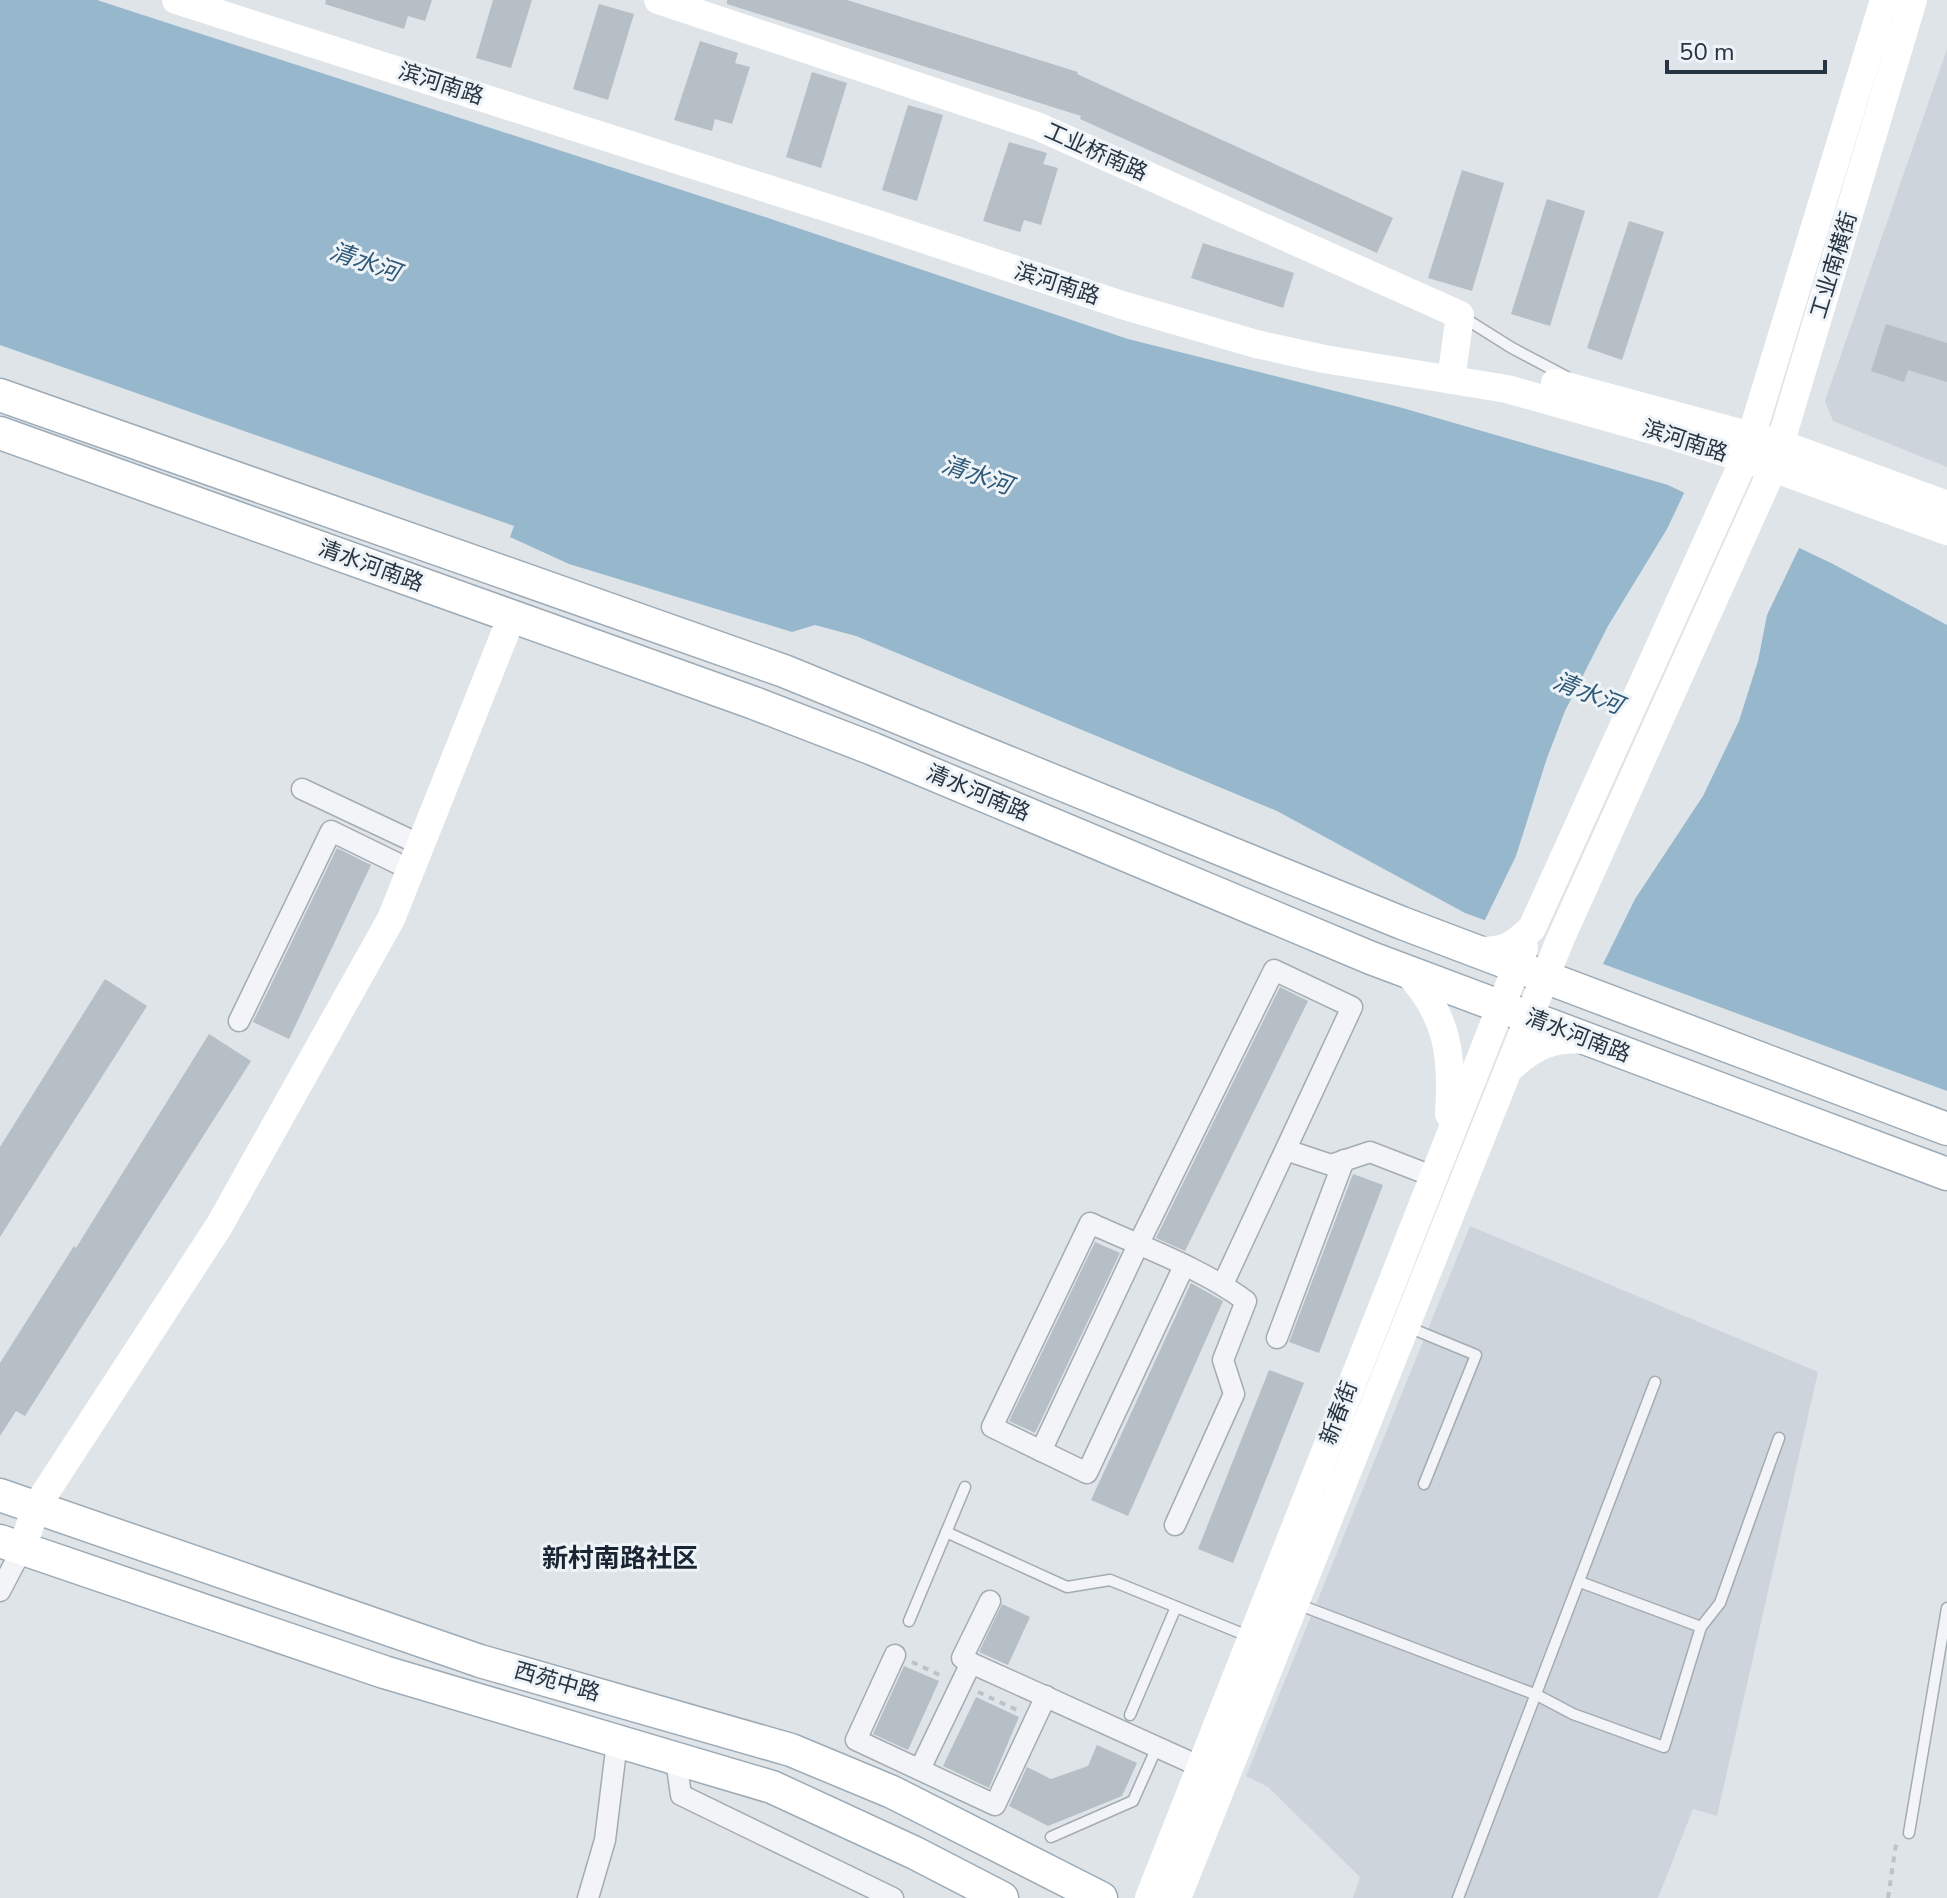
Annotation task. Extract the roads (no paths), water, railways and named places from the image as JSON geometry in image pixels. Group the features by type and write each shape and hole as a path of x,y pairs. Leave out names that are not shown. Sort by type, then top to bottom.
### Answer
{"main road":[{"name":"滨河南路","path":"176,0 1122,305 1256,344 1324,359 1452,372 1502,370 1603,395 1748,448 1947,505"},
{"name":"滨河南路","path":"220,0 1207,316 1452,372 1670,435 1748,448"},
{"name":"工业桥南路","path":"658,0 1037,126 1460,315"},
{"name":"工业南横街","path":"1532,928 1748,448 1884,0"},
{"name":"工业南横街","path":"1560,940 1777,456 1913,0"},
{"path":"1452,372 1460,315"},
{"name":"清水河南路","path":"0,395 784,671 1475,951 1947,1129"},
{"name":"清水河南路","path":"0,433 754,703 873,749 1406,971 1947,1174"},
{"name":"滨河南路","path":"1777,456 1947,531"},
{"path":"11,1545 219,1226 391,919 512,616"},
{"path":"1475,951 1505,950 1532,928"},
{"name":"新春街","path":"1177,1898 1530,1017 1532,928"},
{"path":"1560,940 1560,955 1569,978 1583,991"},
{"name":"新春街","path":"1149,1898 1500,1006 1560,940"},
{"path":"1406,971 1426,992 1442,1023 1451,1077 1447,1138"},
{"path":"1509,1070 1530,1050 1548,1043 1567,1039 1592,1041"},
{"name":"西苑中路","path":"0,1495 480,1661 791,1750 892,1792 1101,1898"},
{"name":"西苑中路","path":"11,1545 384,1672 772,1787 900,1846 1002,1898"}],"street":[{"path":"302,789 416,858"},
{"path":"239,1021 331,831 416,858"},
{"path":"1041,1451 1138,1245 1274,970 1352,1007 1223,1284"},
{"path":"1286,1150 1331,1165 1370,1152 1432,1176"},
{"path":"1277,1338 1344,1160"},
{"path":"1175,1525 1234,1394 1223,1360 1246,1301 1223,1284 1184,1266 1090,1223 992,1427 1087,1473 1184,1266"},
{"path":"0,1591 11,1545"},
{"path":"990,1601 962,1658 1201,1767"},
{"path":"895,1655 856,1740 995,1805 1046,1696"},
{"path":"920,1769 971,1663"},
{"path":"588,1898 605,1840 617,1742"},
{"path":"676,1760 681,1795 893,1898"}],"lane":[{"path":"1460,315 1512,348 1603,395"},
{"path":"1406,1326 1476,1355 1424,1484"},
{"path":"1458,1898 1655,1382"},
{"path":"1295,1603 1664,1747 1701,1627 1720,1603 1779,1438"},
{"path":"909,1621 965,1487"},
{"path":"946,1532 1067,1587 1110,1580 1251,1638"},
{"path":"1580,1582 1701,1627"},
{"path":"1130,1715 1176,1607"},
{"path":"1909,1833 1942,1670 1947,1608"},
{"path":"1051,1837 1133,1801 1157,1747"}],"water":[{"name":"清水河","path":"0,0 97,0 768,218 1128,339 1399,407 1668,485 1833,564 1947,625 1947,1091 1465,913 1277,811 856,636 815,625 792,632 569,564 510,537 514,526 0,345"}],"district":[{"name":"新村南路社区","path":"620,1558"}]}
